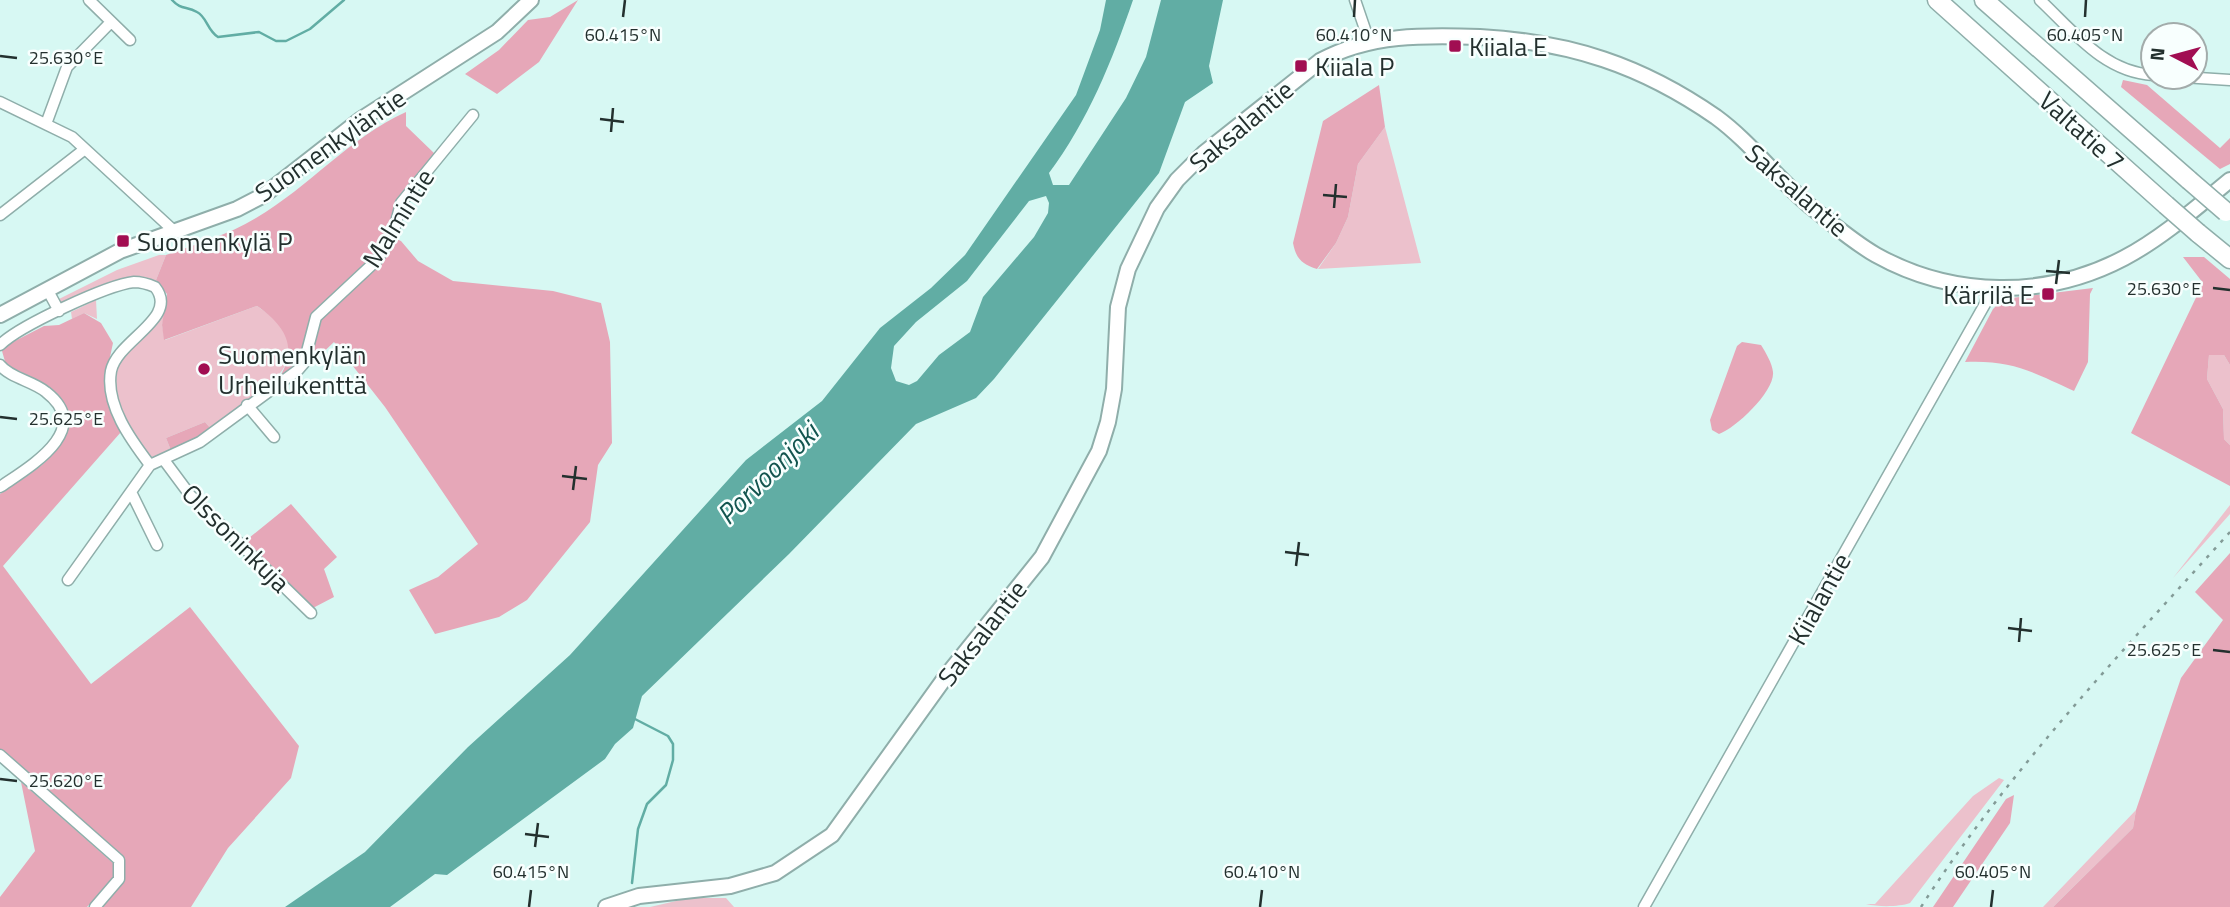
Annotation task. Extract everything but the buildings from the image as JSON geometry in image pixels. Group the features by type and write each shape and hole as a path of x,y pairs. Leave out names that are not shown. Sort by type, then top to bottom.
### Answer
{"highway":[{"name":"Valtatie 7","path":"1937,0 2230,259"},
{"name":"Valtatie 7","path":"1984,0 2228,214"}],"street":[{"path":"89,0 130,40"},
{"name":"Suomenkyläntie","path":"0,315 120,251 237,209 264,195 360,120 497,32 531,0"},
{"path":"1356,0 1369,41"},
{"path":"2040,0 2104,60 2125,71 2139,73"},
{"path":"46,124 67,67 111,22"},
{"name":"Saksalantie","path":"606,907 639,896 730,886 775,873 832,835 947,675 1042,557 1099,451 1114,389 1118,307 1128,269 1157,208 1177,180 1214,144 1320,61 1341,50 1369,41 1441,36 1513,39 1572,48 1626,65 1672,89 1718,119 1814,209 1874,254 1917,274 1989,289 2060,284 2093,273 2126,257 2230,180"},
{"path":"2209,79 2230,80"},
{"path":"0,102 72,137 173,230"},
{"name":"Malmintie","path":"150,465 200,442 247,405 282,384 302,366 316,317 377,260 393,234 401,203 473,115"},
{"path":"0,215 85,149"},
{"path":"0,345 59,311 126,284 146,283 158,290 161,302 158,315 121,349 110,376 124,427 150,465 68,580"},
{"path":"47,289 59,311"},
{"name":"Kiialantie","path":"1644,907 1986,304 1989,289"},
{"path":"0,365 47,392 60,406 62,421 58,440 49,453 0,487"},
{"path":"247,405 274,437"},
{"name":"Olssoninkuja","path":"164,460 190,495 311,613"},
{"path":"131,492 157,545"},
{"path":"0,755 119,860 119,879 95,907"}],"shaded area":[{"path":"578,0 539,62 497,94 465,74 499,50 528,20 550,17"},
{"path":"2123,80 2139,83 2139,91 2154,91 2220,148 2230,138 2230,164 2220,169 2121,87"},
{"path":"1379,85 1385,127 1358,164 1348,217 1336,243 1317,269 1300,260 1293,243 1323,121"},
{"path":"406,112 406,126 435,154 398,199 390,231 376,256 311,316 300,360 285,378 280,376 288,355 285,337 274,320 257,306 164,340 162,325 167,294 156,280 166,255 223,234 256,218 294,192 366,135"},
{"path":"1385,127 1421,263 1318,269 1336,243 1348,217 1358,164"},
{"path":"394,238 401,241 418,261 453,281 553,291 601,303 610,342 612,443 598,465 590,522 527,600 499,617 435,634 409,590 438,577 478,544 385,407 334,342 312,363 309,355 315,324"},
{"path":"166,255 156,280 167,294 154,281 137,278 62,304 59,299 117,270"},
{"path":"2183,257 2204,257 2230,279 2230,365 2224,355 2209,355 2207,379 2223,409 2224,439 2230,445 2230,486 2131,433 2203,283"},
{"path":"2093,288 2090,294 2088,362 2074,391 2010,365 1965,362 1993,309 2003,299"},
{"path":"96,300 97,319 84,313 72,319 71,312"},
{"name":"Suomenkylän Urheilukenttä","path":"257,306 279,323 289,339 289,354 283,370 255,398 212,430 205,422 166,438 172,453 152,457 133,435 120,407 116,377 127,350 166,312 162,325 165,340"},
{"path":"84,313 101,323 113,343 106,376 121,432 3,566 91,684 190,607 299,746 291,778 228,848 191,907 102,907 123,881 124,857 0,750 0,494 45,462 62,441 66,429 66,415 60,396 40,382 6,365 2,351 11,343 44,326 59,325"},
{"path":"1742,342 1761,345 1771,365 1772,380 1753,408 1719,434 1712,430 1710,420 1737,346"},
{"path":"2209,355 2224,355 2230,365 2230,445 2224,439 2223,409 2207,379"},
{"path":"205,422 212,430 172,453 166,438"},
{"path":"291,504 337,557 324,569 334,597 311,609 244,542"},
{"path":"2230,505 2230,514 2173,578"},
{"path":"2230,553 2230,907 2053,907 2133,828 2136,810 2181,678 2223,620 2195,592"},
{"path":"1999,778 2004,780 1910,903 1888,906 1866,904 1875,904 1973,796"},
{"path":"21,782 113,863 113,879 87,907 0,907 0,897 35,851"},
{"path":"2014,795 2010,823 1953,907 1933,907 2006,799"},
{"path":"2136,810 2133,828 2053,907 2043,907"},
{"path":"689,898 726,898 734,907 650,907"}],"water":[{"name":"Porvoonjoki","path":"1106,0 1133,0 1098,90 1076,133 1049,173 1053,185 1069,185 1126,98 1146,57 1161,0 1223,0 1209,66 1213,83 1185,102 1159,173 994,379 976,398 916,424 789,554 642,696 633,728 615,744 605,759 447,875 435,874 390,907 285,907 365,852 468,747 570,655 746,460 822,401 880,328 931,288 965,255 1076,95 1100,30","holes":["1046,196 1049,203 1048,213 1034,237 983,297 970,332 939,355 917,381 909,385 896,381 891,368 894,346 916,322 967,281 1029,201"]}],"waterway":[{"path":"172,0 200,14 218,37 259,32 276,41 286,41 310,29 344,0"},
{"path":"632,883 638,829 647,804 666,785 673,760 673,744 668,736 633,718"}],"railway":[{"path":"1921,907 1955,856 2029,760 2108,667 2230,532"}],"place":[{"name":"Kiiala E","path":"1455,46"},
{"name":"Kiiala P","path":"1301,66"},
{"name":"Suomenkylä P","path":"123,241"},
{"name":"Kärrilä E","path":"2048,294"},
{"name":"Suomenkylän Urheilukenttä","path":"204,369"}]}
